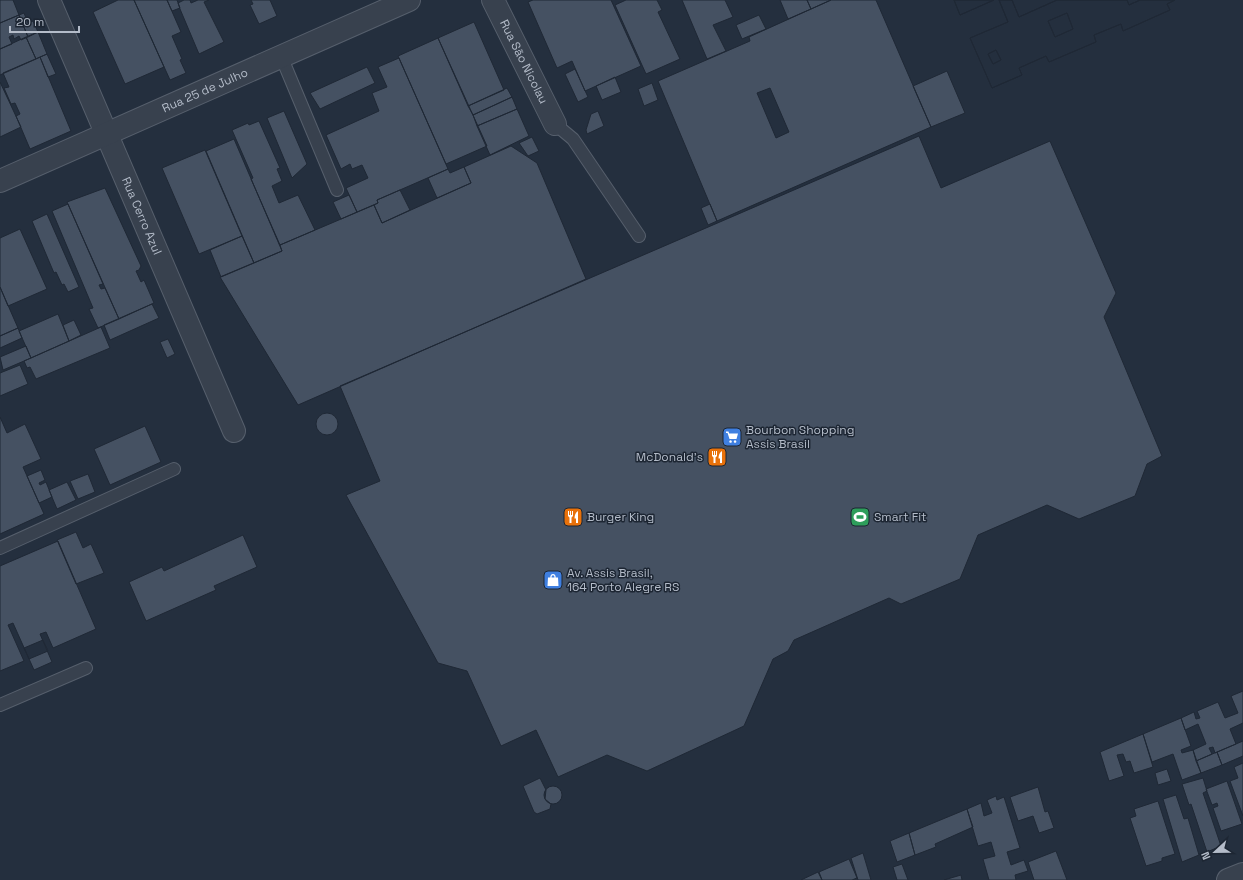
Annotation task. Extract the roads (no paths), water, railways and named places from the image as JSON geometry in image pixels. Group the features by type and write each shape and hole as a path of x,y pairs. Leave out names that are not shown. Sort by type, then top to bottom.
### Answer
{"street":[{"name":"Rua Cerro Azul","path":"49,0 234,431"},
{"name":"Rua 25 de Julho","path":"0,181 410,0"},
{"name":"Rua São Nicolau","path":"493,0 555,124"},
{"path":"1228,880 1243,874"}],"lane":[{"path":"281,56 337,190"},
{"path":"555,124 573,140 639,236"},
{"path":"0,548 174,469"},
{"path":"0,705 86,668"}],"place":[{"name":"Bourbon Shopping Assis Brasil","path":"732,437"},
{"name":"McDonald's","path":"717,457"},
{"name":"Burger King","path":"573,517"},
{"name":"Smart Fit","path":"860,517"},
{"name":"Av. Assis Brasil, 164 Porto Alegre RS","path":"553,580"}]}
